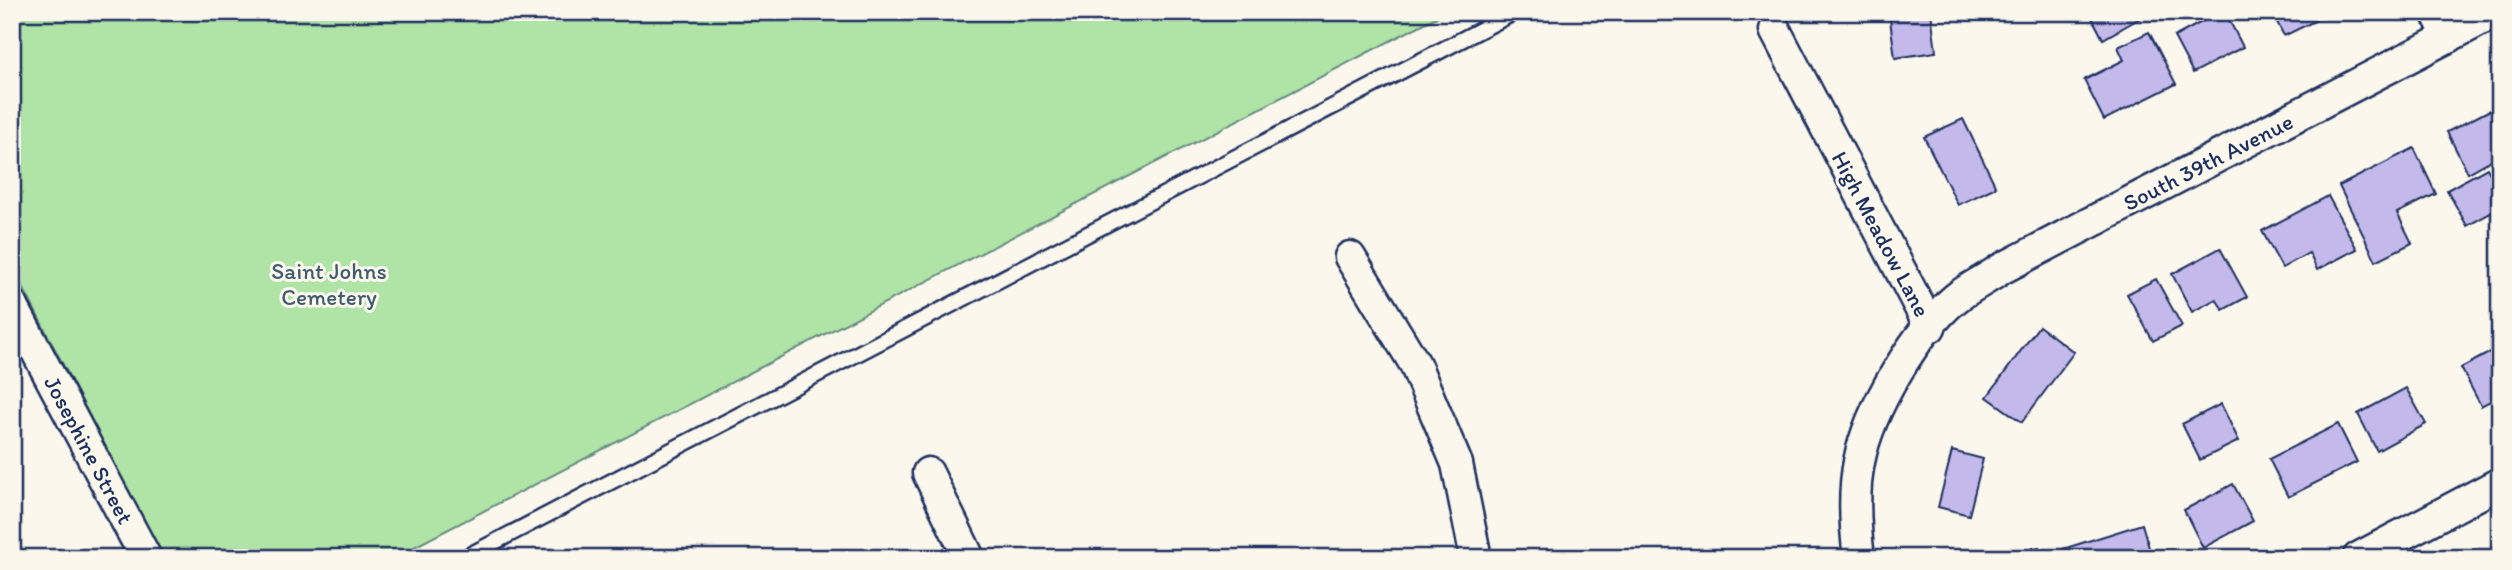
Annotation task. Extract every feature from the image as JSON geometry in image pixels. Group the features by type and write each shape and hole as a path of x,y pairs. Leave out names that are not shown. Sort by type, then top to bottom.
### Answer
{"street":[{"name":"South 39th Avenue","path":"1930,327 1956,299 2001,269 2442,25 2496,12"},
{"name":"High Meadow Lane","path":"1775,30 1930,327 1892,377 1871,422 1858,462 1855,525 1858,558"},
{"path":"1350,257 1415,364 1457,464 1476,558"},
{"name":"Josephine Street","path":"12,305 146,558"},
{"path":"928,473 970,558"},
{"path":"2358,558 2500,483"}],"lane":[{"path":"464,558 1515,12"}],"green space":[{"name":"Saint Johns Cemetery","path":"12,12 1446,12 393,558 163,558 12,266"}],"building":[{"path":"1889,12 1931,12 1936,52 1895,58"},
{"path":"2089,12 2139,12 2142,17 2103,39"},
{"path":"2220,12 2225,12 2243,47 2193,73 2174,37"},
{"path":"2272,12 2333,12 2284,36"},
{"path":"2149,32 2176,84 2104,120 2084,80 2124,60 2118,47"},
{"path":"2500,105 2500,155 2468,173 2447,132"},
{"path":"1963,119 1996,187 1958,205 1924,137"},
{"path":"2414,148 2436,194 2397,213 2412,243 2376,261 2339,186"},
{"path":"2487,168 2500,192 2500,208 2467,226 2447,190"},
{"path":"2328,196 2357,249 2317,270 2309,253 2282,268 2262,231"},
{"path":"2220,248 2247,297 2223,310 2216,299 2192,312 2172,274"},
{"path":"2156,279 2182,326 2153,341 2127,294"},
{"path":"2039,326 2074,352 2022,422 1987,397"},
{"path":"2500,347 2500,396 2481,406 2461,368"},
{"path":"2406,388 2426,424 2377,451 2358,414"},
{"path":"2221,404 2239,441 2200,460 2182,424"},
{"path":"2338,424 2357,462 2288,497 2269,459"},
{"path":"1952,451 1983,459 1969,515 1938,507"},
{"path":"2233,484 2253,521 2203,548 2184,510"},
{"path":"2142,524 2152,558 2065,558 2063,549"},
{"path":"2039,547 2041,558 1995,558 1994,555"}]}
